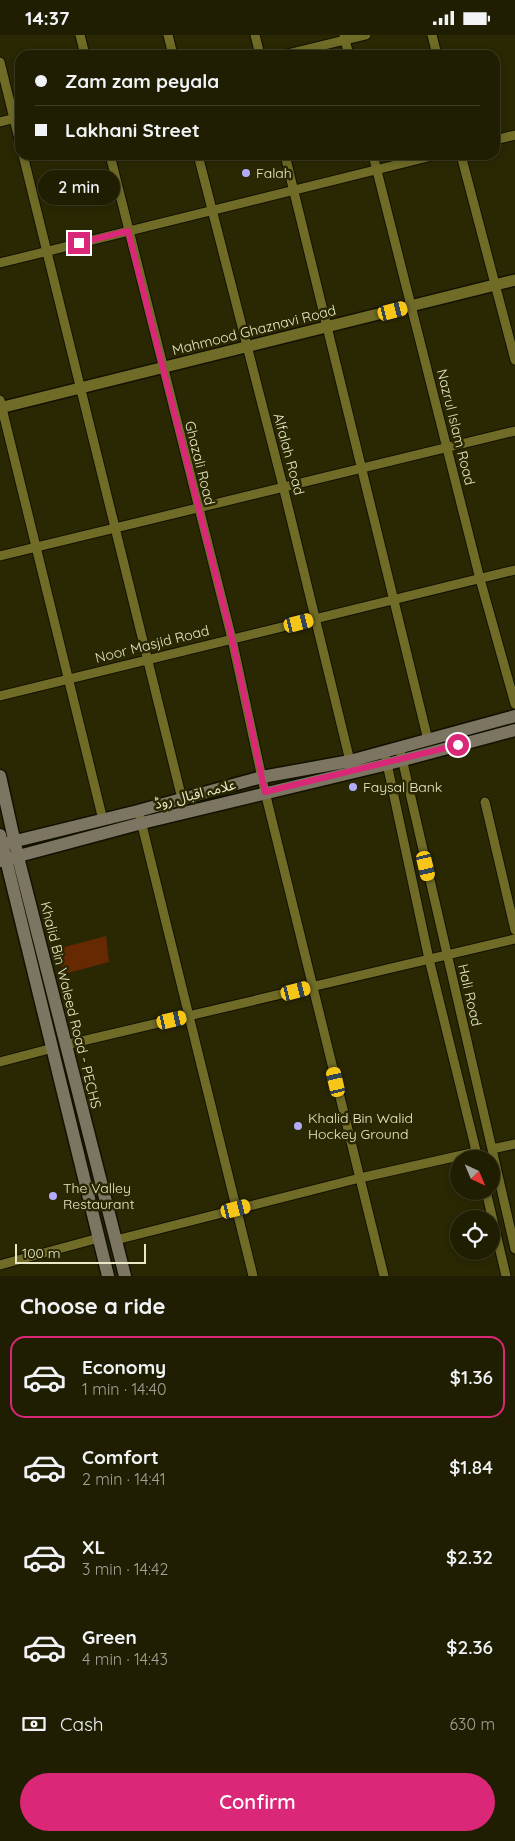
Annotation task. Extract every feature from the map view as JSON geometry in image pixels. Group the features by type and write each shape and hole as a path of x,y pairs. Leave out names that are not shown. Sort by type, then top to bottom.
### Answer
{"main road":[{"name":"علامہ اقبال روڈ","path":"4,841 103,820 140,817 265,792 388,763 400,753 428,740 515,716"},
{"name":"علامہ اقبال روڈ","path":"8,859 140,817 182,799 262,777 350,761 384,751 400,753 515,730"},
{"name":"Khalid Bin Waleed Road - PECHS","path":"0,776 4,841 8,859 59,1047 125,1276"},
{"name":"Khalid Bin Waleed Road - PECHS","path":"59,1047 98,1238 108,1276"}],"street":[{"path":"80,35 84,50"},
{"path":"168,35 172,50"},
{"path":"255,35 259,50"},
{"path":"302,50 344,38 366,35"},
{"path":"432,35 436,50"},
{"path":"0,62 15,111"},
{"path":"0,122 15,118"},
{"path":"500,139 515,135"},
{"path":"24,160 182,799"},
{"name":"Ghazali Road","path":"111,160 197,507 232,639 265,792 384,1276"},
{"name":"Alfalah Road","path":"199,160 283,487 350,761"},
{"path":"286,160 428,740"},
{"name":"Nazrul Islam Road","path":"375,160 480,579 515,704"},
{"path":"0,263 416,160"},
{"path":"461,160 515,360"},
{"name":"Mahmood Ghaznavi Road","path":"1,406 515,281"},
{"path":"1,406 103,820"},
{"path":"0,556 35,545 515,431"},
{"name":"Noor Masjid Road","path":"0,696 515,570"},
{"path":"384,751 429,959 476,1150"},
{"name":"Hali Road","path":"400,753 492,1150"},
{"path":"485,803 515,931"},
{"path":"140,817 253,1276"},
{"path":"0,1062 515,939"},
{"path":"474,1142 490,1139"},
{"path":"498,1150 515,1144"},
{"path":"116,1240 360,1179 450,1161"},
{"name":"Hali Road","path":"500,1186 515,1249"},
{"path":"488,1200 506,1276"},
{"path":"0,1265 98,1238"}],"shaded area":[{"path":"106,936 109,962 64,974 57,949"}],"place":[{"name":"Falah","path":"246,173"},
{"name":"Faysal Bank","path":"353,787"},
{"name":"Khalid Bin Walid Hockey Ground","path":"298,1126"},
{"name":"The Valley Restaurant","path":"53,1196"}],"route":[{"path":"79,243 128,231 232,639 265,792 458,745"}]}
